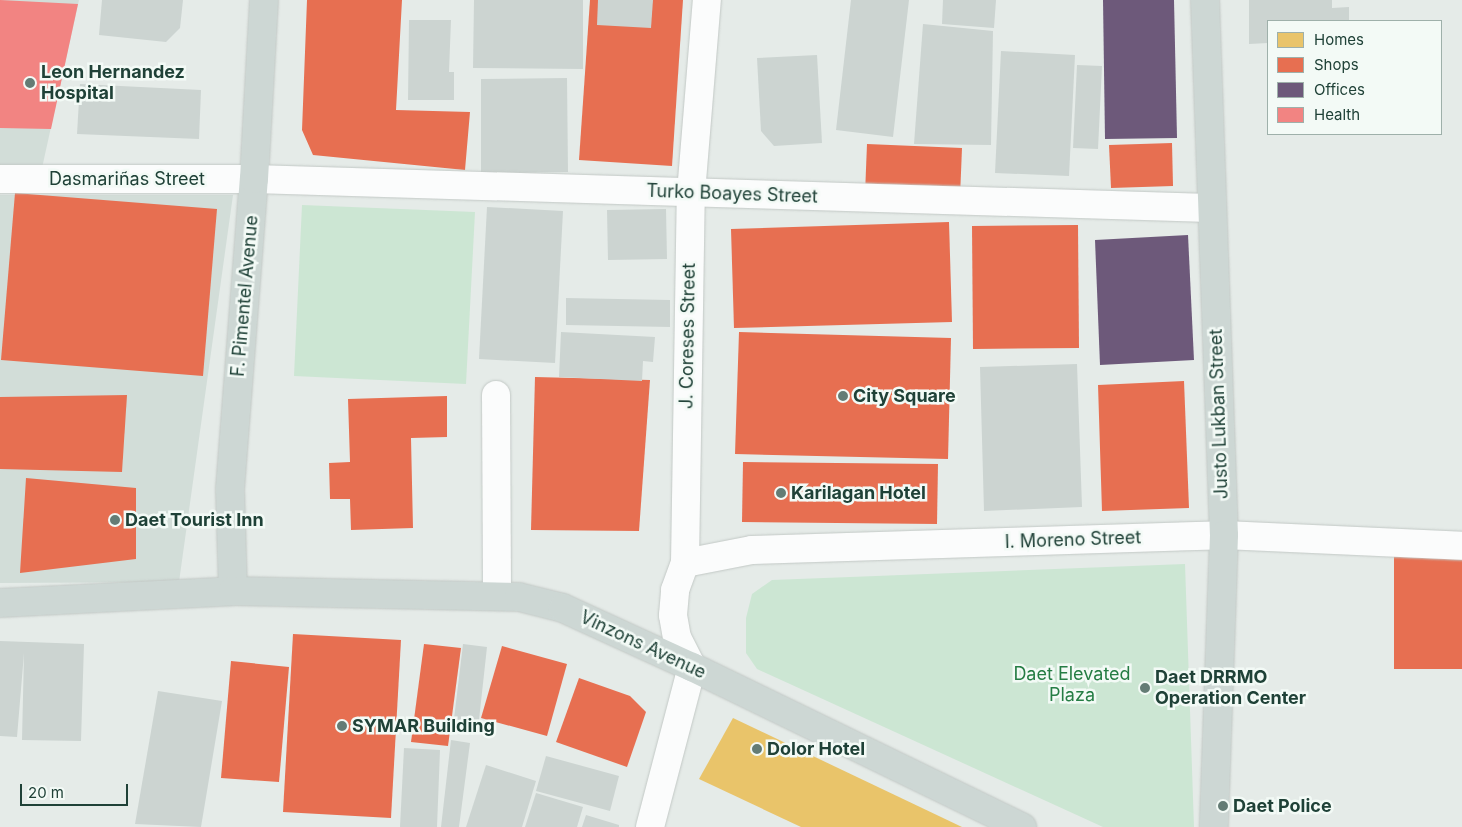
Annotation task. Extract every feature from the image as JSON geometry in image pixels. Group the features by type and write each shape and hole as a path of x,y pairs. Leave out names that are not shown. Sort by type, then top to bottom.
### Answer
{"main road":[{"name":"F. Pimentel Avenue","path":"233,591 230,489 254,180 264,0"},
{"name":"Justo Lukban Street","path":"1205,0 1210,208 1224,535 1214,827"},
{"name":"Vinzons Avenue","path":"0,603 233,591 325,596 519,597 562,608 692,667 1022,827"}],"street":[{"name":"J. Coreses Street","path":"692,667 677,638 672,615 675,590 685,563 691,194 707,0"},
{"name":"Dasmariñas Street","path":"0,178 254,180"},
{"name":"Turko Boayes Street","path":"254,180 1210,208"},
{"path":"496,395 497,596"},
{"name":"I. Moreno Street","path":"685,563 752,550 1224,535 1462,546"},
{"path":"650,827 692,667"}],"shaded area":[{"name":"Leon Hernandez Hospital","path":"0,0 79,0 42,168 0,166"},
{"path":"0,195 233,195 179,582 0,583"}],"green space":[{"path":"302,205 475,212 466,384 294,376"},
{"name":"Daet Elevated Plaza","path":"1185,564 1194,827 1103,827 757,669 746,653 746,618 752,594 772,580"}],"building: Homes":[{"name":"Dolor Hotel","path":"733,718 962,827 801,827 699,779"}],"building: Shops":[{"path":"307,0 402,0 396,110 470,112 465,170 313,155 302,130"},
{"path":"590,0 683,0 672,166 579,160"},
{"path":"1172,143 1173,186 1111,188 1109,145"},
{"path":"867,144 962,148 960,197 865,194"},
{"path":"15,193 217,209 203,376 1,360"},
{"path":"949,222 952,322 734,328 731,229"},
{"path":"1078,225 1079,348 973,349 972,226"},
{"name":"City Square","path":"739,332 951,338 948,459 735,454"},
{"path":"535,377 650,380 639,531 531,530"},
{"path":"1184,381 1189,508 1102,511 1098,385"},
{"path":"127,395 122,472 0,469 0,397"},
{"path":"447,396 447,437 411,438 413,528 351,530 350,499 330,499 329,463 350,462 348,399"},
{"path":"743,462 938,464 937,524 742,522"},
{"path":"26,478 136,488 136,559 20,573"},
{"path":"1394,553 1462,553 1462,669 1394,669"},
{"name":"SYMAR Building","path":"293,634 401,640 391,818 283,812"},
{"path":"424,644 461,648 448,746 411,742"},
{"path":"502,646 567,664 547,736 481,718"},
{"path":"231,661 289,667 279,782 221,778"},
{"path":"579,678 630,696 646,712 627,767 556,742"}],"building: Offices":[{"path":"1103,0 1174,0 1177,138 1105,139"},
{"path":"1188,235 1194,360 1100,365 1095,240"}],"building: Health":[{"name":"Leon Hernandez Hospital","path":"0,0 78,4 51,129 0,128"}],"building: Other":[{"path":"102,0 183,0 180,28 166,42 99,35"},
{"path":"474,0 583,0 583,69 473,68"},
{"path":"598,0 653,0 651,28 597,25"},
{"path":"851,0 909,0 893,137 836,130"},
{"path":"943,0 996,0 994,28 942,24"},
{"path":"1249,0 1332,0 1332,8 1349,7 1349,20 1267,20 1267,43 1249,44"},
{"path":"409,20 451,20 449,72 454,72 454,100 408,100"},
{"path":"923,24 993,31 991,145 914,144"},
{"path":"1001,51 1075,55 1069,176 995,173"},
{"path":"817,55 822,143 774,146 761,131 757,58"},
{"path":"1077,65 1102,66 1098,149 1073,148"},
{"path":"567,78 568,172 481,173 481,79"},
{"path":"80,84 201,90 199,139 77,134"},
{"path":"487,207 563,211 555,363 479,359"},
{"path":"666,209 667,259 608,260 607,210"},
{"path":"566,298 670,300 670,327 566,325"},
{"path":"561,332 655,337 653,362 643,361 642,381 559,377"},
{"path":"1077,364 1082,507 984,511 980,367"},
{"path":"0,641 84,644 81,741 22,740 24,653 17,737 0,736"},
{"path":"463,644 487,647 478,729 453,727"},
{"path":"158,691 222,701 201,827 135,824"},
{"path":"451,740 470,743 459,827 441,827"},
{"path":"404,748 440,750 437,827 400,827"},
{"path":"546,756 619,776 610,811 536,791"},
{"path":"486,765 536,781 522,827 466,827"},
{"path":"536,793 583,807 577,827 525,827"},
{"path":"586,815 619,825 619,827 582,827"}],"place":[{"name":"Leon Hernandez Hospital","path":"30,83"},
{"name":"City Square","path":"843,396"},
{"name":"Karilagan Hotel","path":"781,493"},
{"name":"Daet Tourist Inn","path":"115,520"},
{"name":"Daet DRRMO Operation Center","path":"1145,688"},
{"name":"SYMAR Building","path":"342,726"},
{"name":"Dolor Hotel","path":"757,749"},
{"name":"Daet Police","path":"1223,806"}]}
